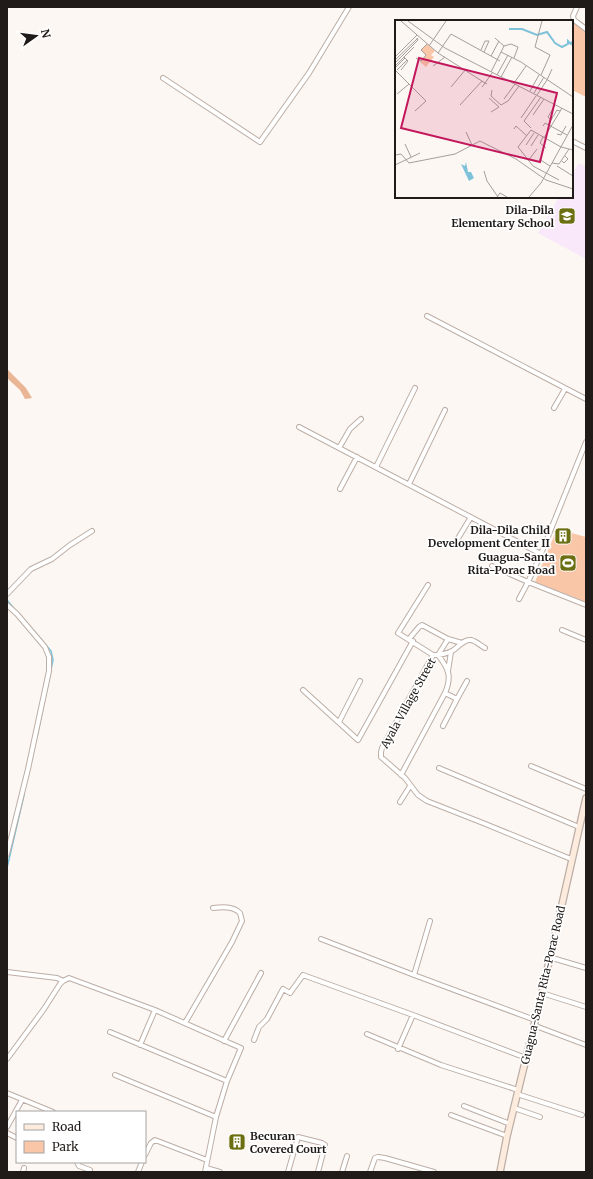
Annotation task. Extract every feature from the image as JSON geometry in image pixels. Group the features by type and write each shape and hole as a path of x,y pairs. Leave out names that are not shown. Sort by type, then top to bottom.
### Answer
{"main road":[{"name":"Guagua-Santa Rita-Porac Road","path":"500,1172 507,1136 542,993 571,859 579,827 584,816 586,798"}],"street":[{"path":"163,78 260,142 309,73 349,7"},
{"path":"577,7 573,16 574,20 586,29"},
{"path":"573,142 586,148"},
{"path":"427,316 586,399"},
{"path":"376,467 415,388"},
{"path":"554,408 565,389"},
{"path":"409,484 445,410"},
{"path":"339,448 350,429 361,419"},
{"path":"299,427 541,554"},
{"path":"519,599 541,554 586,442"},
{"path":"340,489 357,457"},
{"path":"457,540 471,517"},
{"path":"7,594 31,569 52,559 70,545 92,532"},
{"path":"492,566 586,605"},
{"path":"428,585 398,632 433,655"},
{"path":"7,605 45,648 48,652 50,662 42,707 7,854"},
{"path":"303,690 358,740 411,640 421,625 448,639 462,643 471,640 486,648"},
{"path":"562,630 586,640"},
{"path":"401,774 450,682 445,664 438,655 448,639"},
{"name":"Ayala Village Street","path":"462,643 451,652 433,655 380,752 382,759 401,774 418,795 427,801 571,859"},
{"path":"448,672 451,652"},
{"path":"339,722 360,681"},
{"path":"443,726 467,681"},
{"path":"445,693 458,699"},
{"path":"531,766 586,789"},
{"path":"438,768 579,827"},
{"path":"400,802 410,786"},
{"path":"185,1023 232,942 242,921 240,913 235,909 222,907 213,908"},
{"path":"414,976 430,921"},
{"path":"320,939 586,1045"},
{"path":"549,957 586,968"},
{"path":"7,972 57,978 62,981"},
{"path":"224,1041 261,973"},
{"path":"254,1040 259,1026 266,1019 283,989 290,993 303,975 526,1058"},
{"path":"7,1059 44,1009 62,981 69,978 155,1010 241,1048 226,1081 216,1117 205,1170 220,1172"},
{"path":"542,993 586,1007"},
{"path":"140,1045 155,1010"},
{"path":"399,1048 413,1015"},
{"path":"110,1032 226,1081"},
{"path":"367,1034 441,1065 582,1115"},
{"path":"115,1075 216,1117"},
{"path":"7,1093 50,1111"},
{"path":"7,1127 22,1100"},
{"path":"464,1106 510,1124"},
{"path":"514,1108 540,1117"},
{"path":"451,1116 507,1136"},
{"path":"7,1133 16,1138"},
{"path":"288,1172 298,1137 325,1145 318,1172"},
{"path":"146,1153 151,1143 155,1140 207,1160"},
{"path":"342,1172 348,1156"},
{"path":"370,1172 375,1158 378,1157 434,1172"},
{"path":"78,1163 79,1166 90,1170"}],"shaded area":[{"name":"Dila-Dila Elementary School","path":"579,163 586,167 586,259 538,233 558,198 573,198 573,172"},
{"path":"7,369 26,388 32,398 25,399 20,390 7,378"}],"green space":[{"path":"573,22 586,30 586,97 573,90"},
{"path":"557,529 586,537 586,602 535,582"}],"waterway":[{"path":"7,600 17,612"},
{"path":"33,630 51,651 53,660 37,737"},
{"path":"7,868 24,795"}],"place":[{"name":"Dila-Dila Elementary School","path":"567,216"},
{"name":"Dila-Dila Child Development Center II","path":"563,536"},
{"name":"Guagua-Santa Rita-Porac Road","path":"568,563"},
{"name":"Becuran Covered Court","path":"237,1142"}]}
